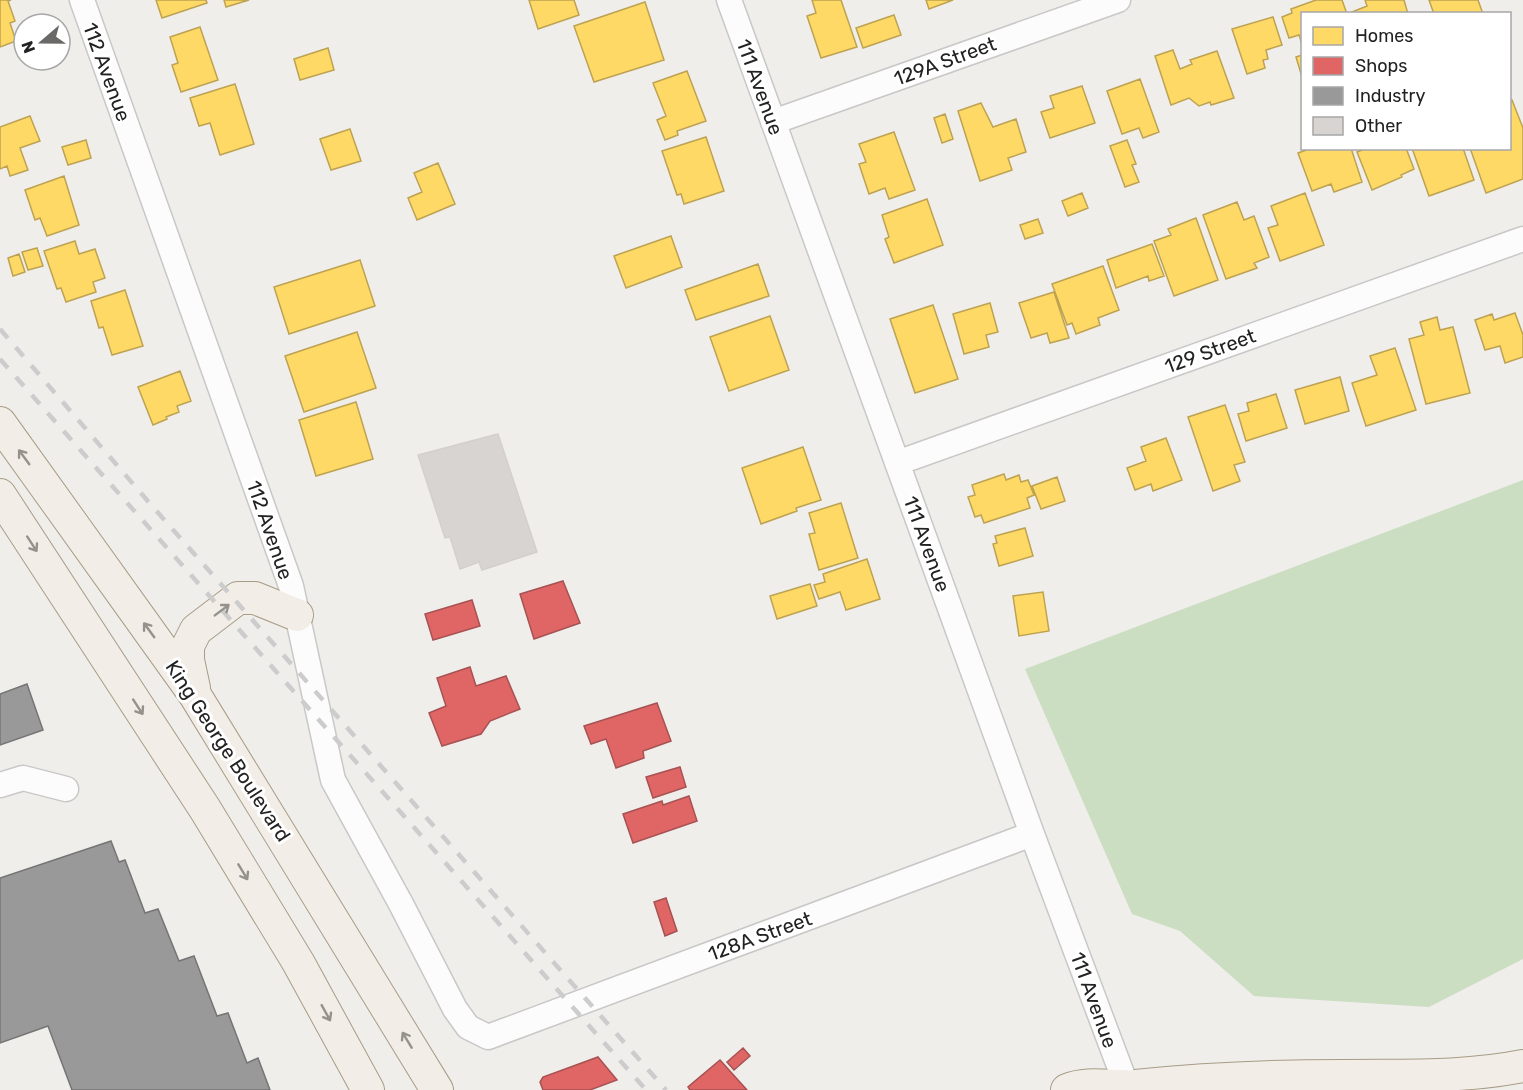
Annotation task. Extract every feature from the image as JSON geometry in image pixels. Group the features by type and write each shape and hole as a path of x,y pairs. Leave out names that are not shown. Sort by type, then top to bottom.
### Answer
{"main road":[{"name":"King George Boulevard","path":"0,423 195,695 437,1090"},
{"path":"0,495 205,809 298,962 368,1090"},
{"path":"195,695 188,660 188,646 195,630 238,598 255,598 297,615"},
{"path":"1067,1090 1079,1085 1125,1088 1180,1081 1268,1076 1429,1076 1523,1066"}],"street":[{"name":"112 Avenue","path":"82,0 287,577 333,780 455,1009 468,1027 488,1037"},
{"name":"111 Avenue","path":"729,0 1125,1088"},
{"name":"129A Street","path":"773,122 1118,0"},
{"name":"129 Street","path":"897,463 1523,239"},
{"path":"0,785 23,778 66,789"},
{"name":"128A Street","path":"488,1037 1032,834"}],"green space":[{"path":"1523,480 1523,959 1429,1007 1254,996 1180,931 1132,914 1025,669"}],"building: Homes":[{"path":"0,0 11,0 8,1 12,12 12,22 10,23 12,42 0,47"},
{"path":"156,0 206,0 207,3 162,18"},
{"path":"224,0 249,0 226,7"},
{"path":"529,0 574,0 579,15 538,29"},
{"path":"812,0 841,0 857,47 821,58 807,16 816,13"},
{"path":"926,0 953,0 929,9"},
{"path":"1316,0 1342,0 1346,12 1301,12 1301,41 1299,35 1289,38 1282,17 1292,13 1291,9"},
{"path":"1365,0 1404,0 1407,12 1352,12 1367,6"},
{"path":"1429,0 1478,0 1482,12 1433,12"},
{"path":"645,2 664,60 594,82 574,26"},
{"path":"894,15 901,35 863,48 856,28"},
{"path":"1273,17 1282,45 1266,50 1268,59 1263,60 1265,68 1247,74 1232,29"},
{"path":"200,27 218,80 181,92 172,65 178,63 170,37"},
{"path":"328,48 334,70 300,80 294,59"},
{"path":"1173,50 1180,69 1192,64 1190,60 1217,51 1234,98 1199,106 1189,98 1171,105 1155,56"},
{"path":"1301,55 1301,74 1296,57"},
{"path":"687,71 706,121 677,131 678,135 665,140 657,120 666,116 653,83"},
{"path":"1140,79 1159,132 1143,138 1139,128 1122,134 1107,91"},
{"path":"235,84 254,144 220,155 210,123 199,126 190,98"},
{"path":"1082,86 1095,123 1050,138 1041,112 1054,108 1050,96"},
{"path":"1511,100 1523,128 1523,179 1486,193 1471,150 1511,150"},
{"path":"981,103 993,127 1016,119 1026,152 1008,158 1012,170 980,181 958,111"},
{"path":"945,114 953,139 942,143 934,118"},
{"path":"30,116 40,141 20,148 28,170 10,176 7,166 0,169 0,127"},
{"path":"350,129 361,161 331,170 320,139"},
{"path":"894,132 915,190 889,199 885,188 869,194 859,164 866,162 859,144"},
{"path":"706,137 724,191 684,204 681,194 677,195 662,151"},
{"path":"86,140 91,158 68,165 62,147"},
{"path":"1127,140 1136,164 1132,165 1139,182 1125,187 1110,146"},
{"path":"1306,150 1352,150 1362,182 1334,192 1331,184 1312,191 1298,153"},
{"path":"1407,150 1414,169 1372,190 1357,152"},
{"path":"1413,150 1464,150 1474,180 1429,196"},
{"path":"438,163 455,204 417,220 408,198 422,192 414,173"},
{"path":"64,176 79,225 47,236 40,218 35,220 25,190"},
{"path":"1082,193 1088,208 1068,216 1062,201"},
{"path":"1305,193 1324,245 1280,261 1268,228 1278,225 1271,206"},
{"path":"927,199 943,245 894,263 885,239 889,237 882,215"},
{"path":"1237,202 1244,220 1254,216 1269,257 1254,263 1257,268 1226,279 1203,215"},
{"path":"1196,218 1218,280 1174,296 1154,241 1171,235 1168,229"},
{"path":"1038,219 1043,233 1025,239 1020,225"},
{"path":"671,236 682,267 626,288 614,256"},
{"path":"75,241 79,254 95,249 105,278 93,282 96,292 66,302 61,288 57,289 44,251"},
{"path":"1152,244 1164,276 1149,281 1148,276 1116,288 1107,260"},
{"path":"37,248 43,266 28,270 22,252"},
{"path":"19,254 25,272 13,276 8,258"},
{"path":"360,260 375,306 289,334 274,287"},
{"path":"758,264 769,296 696,320 685,290"},
{"path":"1103,266 1119,310 1098,318 1100,325 1076,334 1072,323 1067,325 1052,284"},
{"path":"125,290 143,346 112,355 103,327 99,328 91,301"},
{"path":"1054,292 1069,338 1050,343 1047,333 1031,338 1019,303"},
{"path":"990,303 998,332 986,335 989,347 964,354 953,314"},
{"path":"933,305 958,379 915,393 890,319"},
{"path":"1515,313 1523,335 1523,357 1505,363 1500,346 1485,350 1475,320 1492,314 1494,320"},
{"path":"770,316 789,370 729,391 710,337"},
{"path":"1437,317 1440,330 1453,327 1470,393 1426,404 1409,339 1424,335 1420,322"},
{"path":"357,332 376,388 304,412 285,356"},
{"path":"1395,348 1416,410 1366,426 1352,383 1377,375 1370,356"},
{"path":"180,371 191,401 177,406 179,412 153,425 138,387"},
{"path":"1340,377 1349,411 1305,424 1295,390"},
{"path":"1276,394 1287,428 1246,441 1238,414 1249,411 1247,403"},
{"path":"356,402 373,459 316,476 299,420"},
{"path":"1225,405 1245,462 1234,465 1240,481 1213,491 1188,417"},
{"path":"1166,438 1182,480 1153,491 1151,484 1135,490 1127,468 1146,461 1141,447"},
{"path":"803,447 821,500 796,508 797,511 761,524 742,468"},
{"path":"1004,474 1006,480 1019,475 1021,482 1028,480 1034,495 1027,498 1030,508 984,523 981,515 975,517 968,497 975,495 972,485"},
{"path":"1057,477 1065,501 1041,509 1032,486"},
{"path":"841,503 858,558 819,570 809,534 815,533 809,513"},
{"path":"1025,528 1033,556 999,566 993,544 997,543 995,536"},
{"path":"867,559 880,599 846,610 840,592 819,599 814,585 825,582 823,574"},
{"path":"810,584 817,606 777,619 770,596"},
{"path":"1043,592 1049,631 1019,636 1013,596"}],"building: Shops":[{"path":"563,581 580,623 534,639 520,594"},
{"path":"472,600 480,626 433,640 425,614"},
{"path":"470,667 476,686 506,676 520,709 490,721 481,734 442,746 429,713 446,706 437,678"},
{"path":"657,703 671,741 643,751 644,758 616,768 606,739 591,744 584,726"},
{"path":"680,767 686,787 653,798 646,777"},
{"path":"689,796 697,821 633,843 623,814 662,801 663,805"},
{"path":"666,898 677,931 665,936 654,902"},
{"path":"743,1048 750,1056 734,1070 727,1062"},
{"path":"598,1057 617,1080 590,1090 543,1090 540,1082 543,1077"},
{"path":"720,1060 747,1090 690,1090 688,1087"}],"building: Industry":[{"path":"27,684 43,730 0,745 0,694"},
{"path":"111,841 119,862 125,860 145,913 158,909 179,961 194,956 217,1016 228,1013 247,1063 258,1058 270,1090 72,1090 48,1026 0,1043 0,878"}],"building: Other":[{"path":"498,434 537,552 482,570 479,562 460,569 450,537 445,538 418,455"}],"railway":[{"path":"0,329 146,499 666,1090"},
{"path":"0,359 646,1090"}]}
